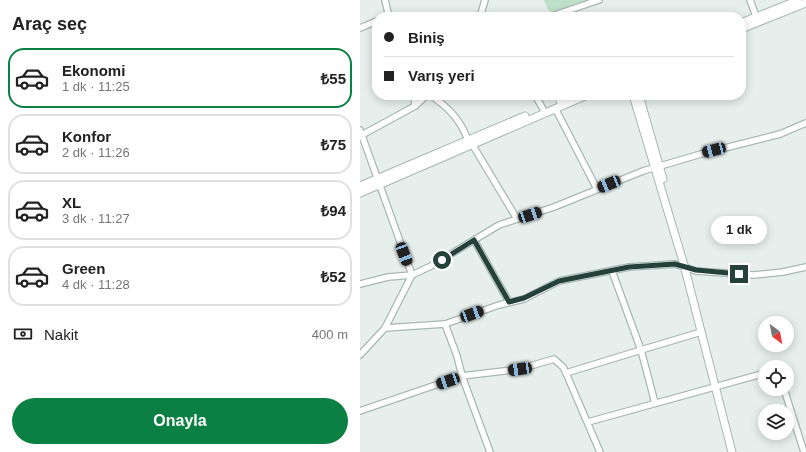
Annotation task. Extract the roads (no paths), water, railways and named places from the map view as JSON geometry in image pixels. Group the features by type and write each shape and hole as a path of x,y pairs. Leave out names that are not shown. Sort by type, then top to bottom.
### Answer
{"street":[{"path":"384,0 388,12"},
{"path":"481,12 485,0"},
{"path":"564,12 599,0"},
{"path":"750,0 757,19"},
{"path":"746,26 757,19 799,0"},
{"path":"746,22 806,3"},
{"path":"360,28 372,23"},
{"path":"414,100 415,106"},
{"path":"360,356 385,328 412,275 361,133 415,106 422,100"},
{"path":"438,100 447,106 460,121 470,142 517,219"},
{"path":"538,100 543,109"},
{"path":"360,186 379,181 563,100"},
{"path":"470,142 575,100"},
{"path":"635,100 657,166"},
{"path":"640,100 657,166 686,267 717,386 732,452"},
{"path":"555,108 597,189"},
{"path":"360,284 388,277 412,275 431,266 499,225 554,207 657,166 780,134 806,123"},
{"path":"360,193 379,181"},
{"path":"474,240 509,302"},
{"path":"385,328 445,324 524,298 559,281 629,267 675,264 696,270 754,276 806,267"},
{"path":"686,267 701,332 736,452"},
{"path":"612,271 641,350 655,403"},
{"path":"445,324 457,356 462,376 490,452"},
{"path":"566,373 701,332"},
{"path":"360,411 462,376 520,369 554,359 563,367 566,373 600,452"},
{"path":"588,422 758,375"},
{"path":"786,396 804,452"}]}
